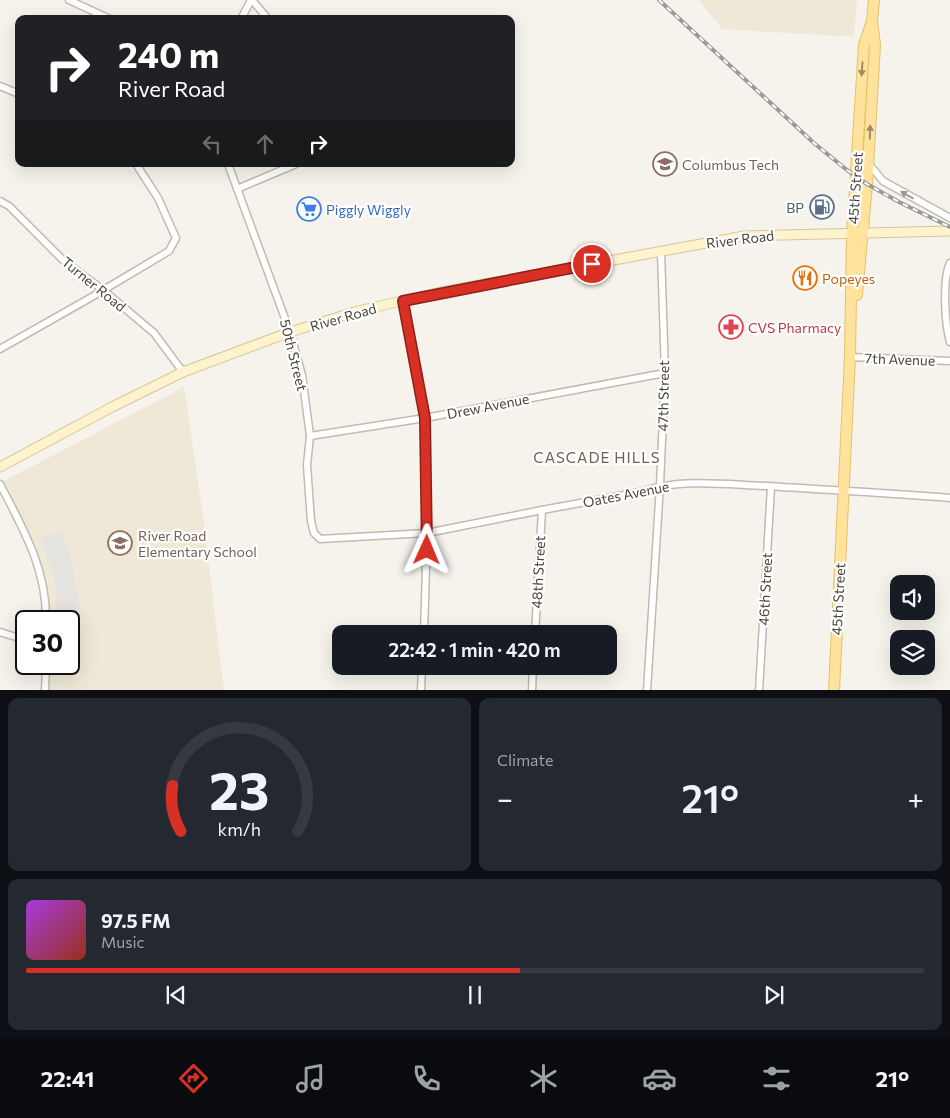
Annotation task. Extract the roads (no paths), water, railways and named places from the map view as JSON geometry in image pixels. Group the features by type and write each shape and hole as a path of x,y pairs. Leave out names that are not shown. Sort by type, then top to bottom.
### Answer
{"main road":[{"name":"45th Street","path":"850,357 868,163 875,45 872,21 874,0"},
{"name":"45th Street","path":"834,690 850,357 852,232 864,45 872,21"},
{"name":"River Road","path":"0,467 112,407 183,372 290,332 358,311 744,236 950,231"}],"street":[{"path":"69,0 101,15"},
{"path":"243,15 251,0 264,15"},
{"path":"0,86 15,92"},
{"path":"868,163 883,181 950,218"},
{"path":"0,349 169,250 176,238 158,198 138,167"},
{"name":"50th Street","path":"229,167 290,332 302,375 310,436 307,465 311,521 314,533 320,539 334,539"},
{"path":"237,189 288,167"},
{"name":"Turner Road","path":"0,201 9,206 63,260 103,290 154,333 183,372"},
{"name":"47th Street","path":"647,690 665,373 661,252"},
{"path":"950,263 945,301 947,331 950,342"},
{"path":"403,301 425,418 428,533 424,625"},
{"name":"7th Avenue","path":"850,357 950,361"},
{"name":"Drew Avenue","path":"310,436 425,418 665,373"},
{"path":"0,484 35,554 44,588 45,610"},
{"name":"Oates Avenue","path":"334,539 428,533 646,490 660,485 717,484 844,490 950,498"},
{"name":"46th Street","path":"759,690 771,487"},
{"name":"48th Street","path":"536,625 542,510"},
{"path":"0,632 15,637"},
{"path":"45,690 46,675"},
{"path":"421,690 422,675"},
{"path":"532,690 533,675"}],"railway":[{"path":"659,0 815,144 847,170 899,202 950,227"}],"place":[{"name":"Columbus Tech","path":"665,164"},
{"name":"BP","path":"822,207"},
{"name":"Piggly Wiggly","path":"309,209"},
{"name":"Popeyes","path":"805,278"},
{"name":"CVS Pharmacy","path":"731,327"},
{"name":"River Road Elementary School","path":"120,543"}],"district":[{"name":"CASCADE HILLS","path":"597,457"}]}
